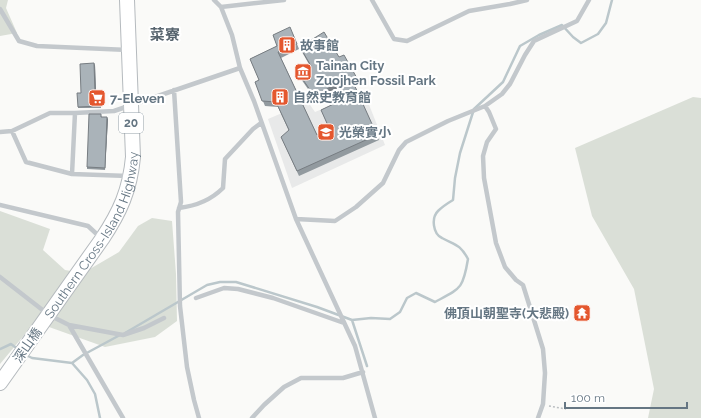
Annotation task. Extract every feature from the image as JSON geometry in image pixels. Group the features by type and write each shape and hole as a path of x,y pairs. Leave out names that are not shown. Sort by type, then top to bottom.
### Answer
{"main road":[{"name":"Southern Cross-Island Highway","path":"46,319 114,220 123,201 131,176 133,157 127,0"},
{"name":"深山橋","path":"0,383 46,319"}],"lane":[{"path":"214,0 221,7 232,35 240,68 296,219 355,346 375,418"},
{"path":"221,7 284,0"},
{"path":"372,0 394,39 407,41 469,11 527,0"},
{"path":"296,219 335,221 356,207 383,183 399,150 406,142 448,121 485,106 502,94 510,84 534,41 577,21 588,0"},
{"path":"0,9 19,41 37,46 130,50"},
{"path":"0,132 12,131 50,113 114,111 240,68"},
{"path":"174,90 181,202 178,212 179,293 188,367 199,418"},
{"path":"485,106 496,128 487,142 483,156 484,178 496,243 505,267 516,280 523,285 543,349 545,372 543,404 538,418"},
{"path":"72,174 75,113"},
{"path":"179,208 193,206 216,195 223,188 225,159 252,129 261,123"},
{"path":"12,131 26,162 72,174 131,176"},
{"path":"0,205 88,226 102,239"},
{"path":"0,277 46,319 69,325 123,335 144,328 164,318"},
{"path":"196,298 224,288 238,289 273,298 344,323"},
{"path":"69,325 123,418"},
{"path":"252,418 284,387 301,378 343,378 363,372"}],"path":[{"path":"543,404 566,409"}],"shaded area":[{"path":"0,0 8,0 6,8 17,33 0,36"},
{"name":"光榮實小","path":"364,92 385,145 292,188 268,119 308,102 315,112"},
{"path":"693,97 701,98 701,418 648,418 654,389 634,289 592,216 575,148"},
{"path":"0,211 50,229 43,250 65,270 83,273 119,252 138,226 152,218 172,221 176,274 177,321 155,337 105,347 35,322 0,364"}],"building":[{"path":"290,27 297,44 278,52 317,135 330,130 321,110 344,99 336,83 315,97 299,74 311,66 300,47 324,32 339,57 344,55 358,80 353,82 377,135 297,171 281,137 289,130 276,102 262,101 255,82 259,80 250,59 277,46 273,35"},
{"path":"94,63 95,92 100,92 101,106 78,107 77,93 81,93 80,64"},
{"path":"89,114 101,114 101,117 107,117 105,168 87,167"}],"waterway":[{"path":"125,333 207,285 220,282 236,282 317,307 352,320 371,318 390,319 400,312 407,298 416,293 435,302 456,290 462,282 468,259 460,248 439,236 435,230 434,218 438,211 453,200 455,178 460,153 474,109 503,82 520,46 539,35 562,25 581,43 598,34 606,23 612,0"},
{"path":"352,320 367,366"},
{"path":"26,355 32,358 72,363 83,355 120,335"},
{"path":"0,349 11,344 19,350"},
{"path":"72,363 87,380 95,394 100,418"}],"place":[{"name":"故事館","path":"287,45"},
{"name":"Tainan City Zuojhen Fossil Park","path":"303,72"},
{"name":"自然史教育館","path":"280,97"},
{"name":"7-Eleven","path":"97,98"},
{"name":"光榮實小","path":"326,132"},
{"name":"佛頂山朝聖寺(大悲殿)","path":"582,313"}],"district":[{"name":"菜寮","path":"165,35"}]}
